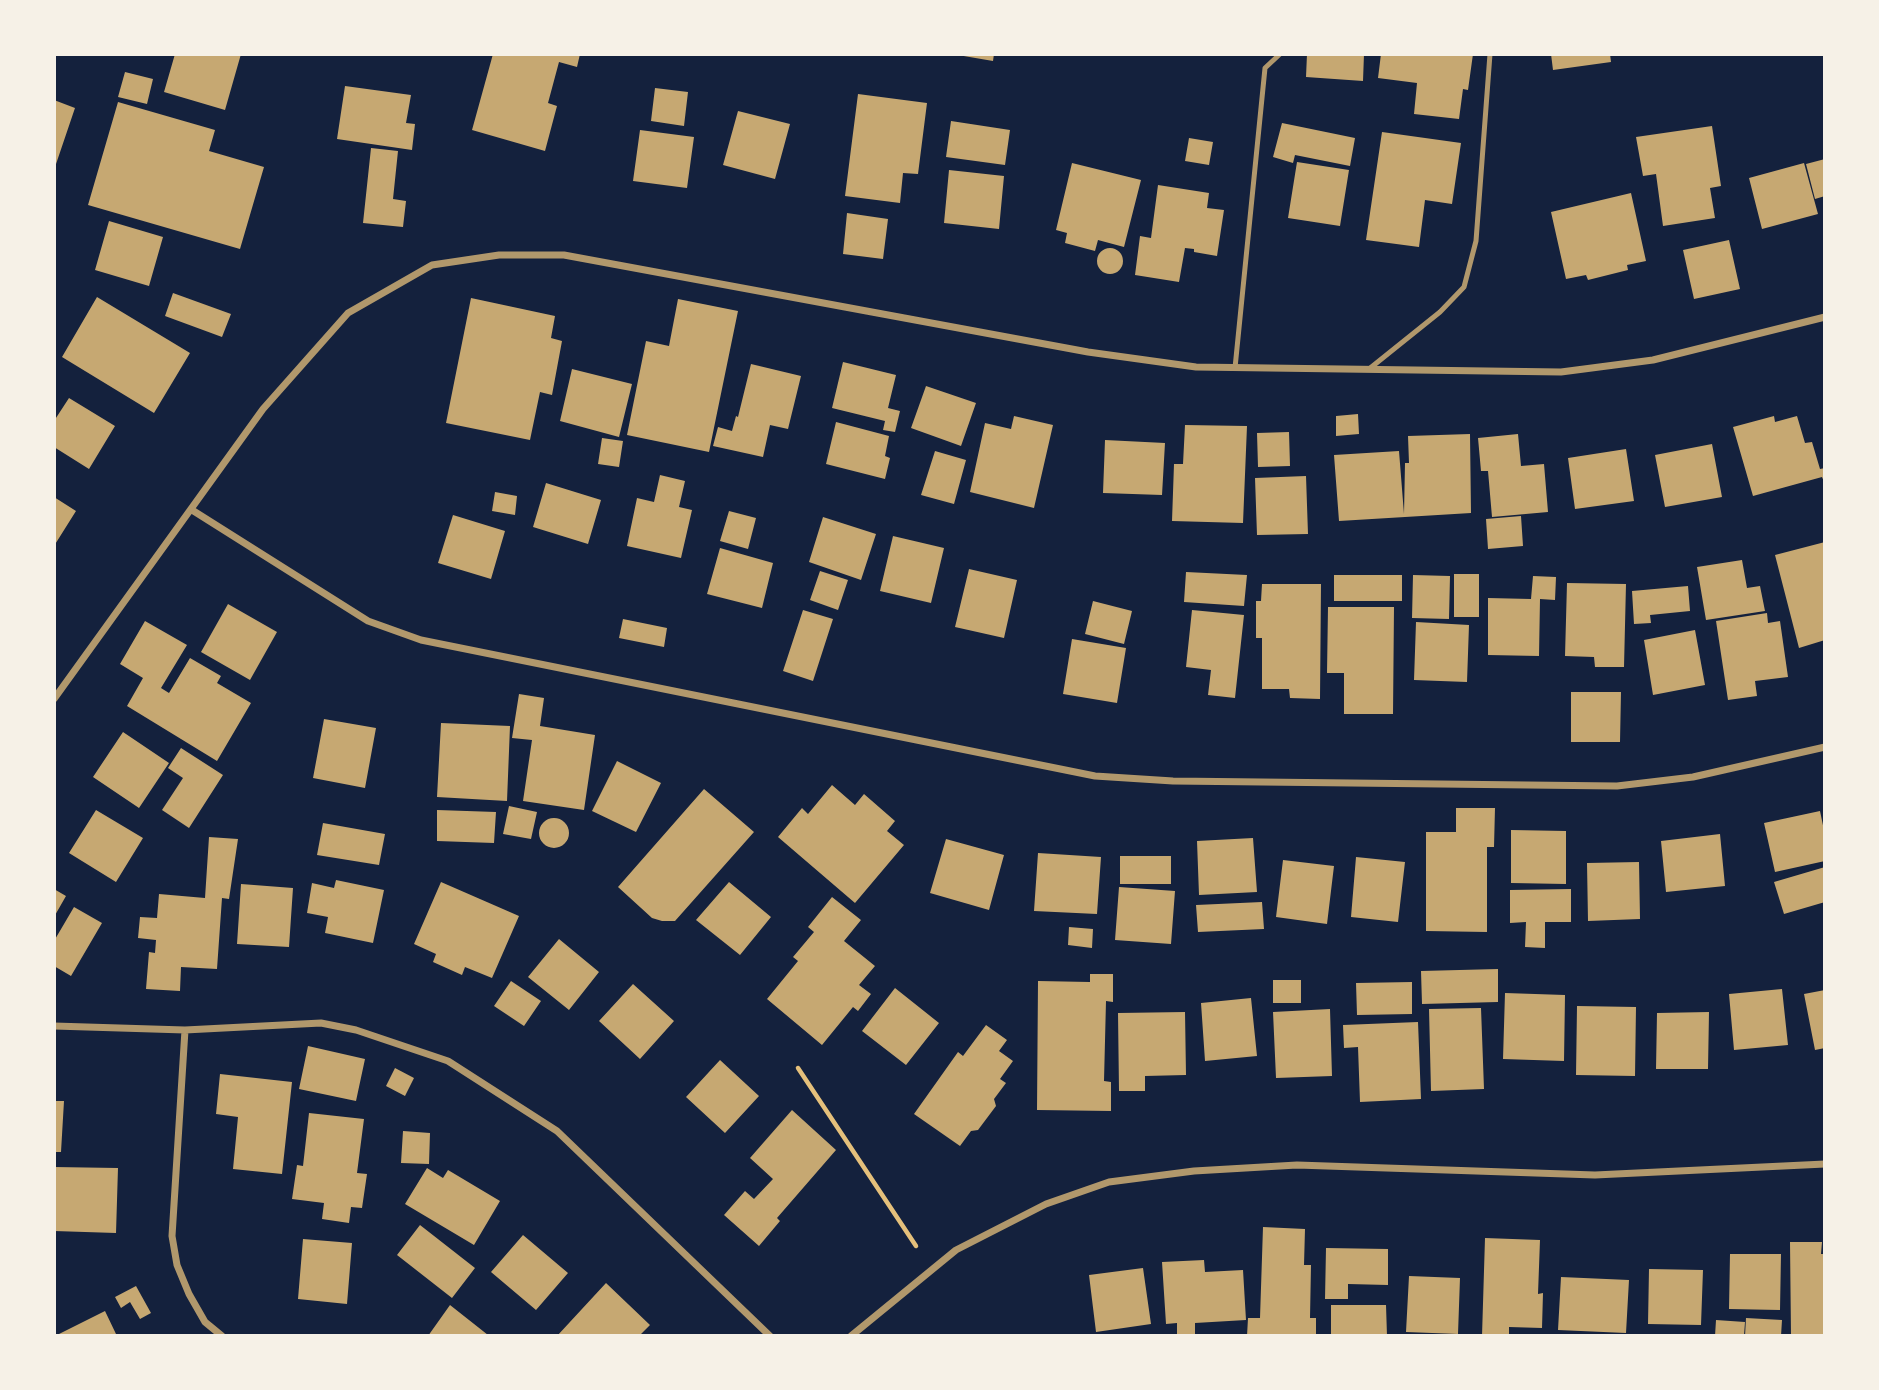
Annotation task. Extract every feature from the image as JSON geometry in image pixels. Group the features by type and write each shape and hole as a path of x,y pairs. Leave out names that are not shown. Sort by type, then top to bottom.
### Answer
{"street":[{"path":"54,699 263,409 348,313 432,265 499,255 564,255 1088,352 1196,367 1561,372 1653,360 1825,317"},
{"path":"192,510 368,621 421,640 1096,776 1173,781 1617,786 1693,777 1825,747"},
{"path":"54,1026 185,1030 321,1023 356,1030 448,1061 557,1130 770,1336"},
{"path":"185,1030 172,1236 177,1265 189,1294 205,1322 222,1336"},
{"path":"851,1336 956,1250 1046,1204 1109,1182 1194,1171 1297,1166 1595,1175 1825,1164"}],"lane":[{"path":"1235,368 1265,68 1280,54"},
{"path":"1369,369 1440,312 1464,287 1476,241 1490,54"}],"path":[{"path":"798,1068 932,1270"}],"building":[{"path":"175,54 241,54 225,110 164,92"},
{"path":"493,54 580,54 577,67 559,62 548,103 557,106 545,151 472,130"},
{"path":"952,54 994,54 993,61"},
{"path":"1307,54 1364,54 1363,81 1306,77"},
{"path":"1381,54 1473,54 1468,90 1463,89 1459,119 1414,114 1417,83 1378,78"},
{"path":"1551,54 1610,54 1611,62 1553,70"},
{"path":"125,72 153,79 147,104 118,97"},
{"path":"345,86 411,95 406,123 415,124 412,150 337,139"},
{"path":"655,88 688,92 684,126 651,121"},
{"path":"858,94 927,103 918,174 903,173 900,203 845,196"},
{"path":"54,100 75,108 55,167 54,167"},
{"path":"118,102 215,130 209,151 264,167 240,249 88,205"},
{"path":"738,111 790,124 775,179 723,165"},
{"path":"951,121 1010,130 1005,165 946,157"},
{"path":"1282,123 1355,138 1350,166 1295,155 1293,163 1273,157"},
{"path":"1712,126 1721,186 1710,188 1715,218 1663,226 1656,174 1643,176 1636,137"},
{"path":"640,130 694,137 687,188 633,181"},
{"path":"1382,132 1461,143 1452,204 1425,200 1419,247 1366,240"},
{"path":"1189,138 1213,142 1209,165 1185,161"},
{"path":"371,148 398,151 393,199 406,201 403,227 363,223"},
{"path":"1825,159 1825,196 1815,199 1806,164"},
{"path":"1297,162 1349,170 1340,226 1288,218"},
{"path":"1072,163 1141,180 1124,247 1098,240 1095,251 1065,243 1067,233 1056,230"},
{"path":"1804,163 1818,214 1762,229 1749,178"},
{"path":"949,170 1004,176 999,229 944,223"},
{"path":"1158,185 1209,193 1207,208 1224,210 1217,256 1185,248 1179,282 1135,275 1140,236 1151,238"},
{"path":"1631,193 1646,261 1627,265 1628,270 1588,280 1586,275 1566,279 1551,212"},
{"path":"847,213 888,219 883,259 843,254"},
{"path":"109,221 163,237 149,286 95,270"},
{"path":"1729,240 1740,289 1694,299 1683,250"},
{"path":"1110,248 1119,252 1123,261 1119,270 1110,274 1101,270 1097,261 1101,252"},
{"path":"173,293 231,314 222,337 165,316"},
{"path":"97,297 190,353 154,413 62,357"},
{"path":"471,298 555,316 551,338 562,341 552,395 540,392 530,440 446,423"},
{"path":"678,299 738,311 709,452 627,435 646,341 669,346"},
{"path":"843,362 896,375 888,408 900,411 895,432 883,430 885,421 832,408"},
{"path":"751,364 801,376 788,429 770,425 763,457 713,446 718,427 732,431"},
{"path":"572,369 632,384 619,437 560,421"},
{"path":"926,386 976,403 961,446 911,428"},
{"path":"69,398 115,426 89,469 54,447 54,421"},
{"path":"1358,414 1359,434 1336,436 1336,416"},
{"path":"1014,416 1053,425 1034,508 970,492 985,423 1011,429"},
{"path":"1774,416 1775,422 1797,416 1805,443 1812,442 1820,469 1825,468 1825,484 1822,477 1753,496 1733,427"},
{"path":"836,422 889,436 885,456 890,458 885,479 826,464"},
{"path":"1185,425 1247,426 1243,523 1172,521 1174,464 1183,464"},
{"path":"1289,432 1290,466 1258,467 1257,433"},
{"path":"1470,434 1471,513 1339,521 1334,455 1399,451 1404,514 1405,463 1409,463 1408,436"},
{"path":"1518,434 1521,466 1544,464 1548,512 1492,517 1488,471 1481,471 1478,438"},
{"path":"602,438 623,441 619,467 598,464"},
{"path":"1105,440 1165,443 1162,495 1103,493"},
{"path":"1712,444 1722,497 1665,507 1655,455"},
{"path":"1626,449 1634,501 1575,509 1568,458"},
{"path":"935,451 966,460 954,504 921,495"},
{"path":"660,475 685,481 679,507 692,510 681,558 627,546 637,498 654,502"},
{"path":"1306,476 1308,534 1257,535 1255,478"},
{"path":"546,483 601,500 588,544 533,527"},
{"path":"495,492 517,496 515,515 492,511"},
{"path":"54,497 76,511 54,546"},
{"path":"729,511 756,518 748,549 720,541"},
{"path":"453,515 505,531 491,579 438,563"},
{"path":"1521,516 1523,546 1488,549 1486,519"},
{"path":"823,517 876,534 861,580 809,562"},
{"path":"893,536 944,548 931,603 880,591"},
{"path":"1825,542 1825,640 1799,648 1775,555"},
{"path":"720,548 773,563 762,608 707,594"},
{"path":"1742,560 1747,588 1760,586 1765,611 1706,620 1697,567"},
{"path":"969,569 1017,580 1004,638 955,627"},
{"path":"820,571 848,580 838,610 810,600"},
{"path":"1186,572 1247,575 1244,606 1184,602"},
{"path":"1454,574 1479,574 1479,617 1454,617"},
{"path":"1334,575 1402,575 1402,601 1334,601"},
{"path":"1413,575 1450,576 1449,619 1412,618"},
{"path":"1533,576 1556,577 1555,600 1540,599 1539,656 1488,655 1488,598 1531,599"},
{"path":"1567,583 1626,584 1624,667 1595,667 1594,657 1565,656"},
{"path":"1262,584 1321,584 1320,699 1290,698 1289,689 1262,689 1262,638 1256,638 1256,601 1261,601"},
{"path":"1688,586 1690,611 1650,615 1651,623 1634,624 1632,591"},
{"path":"1093,601 1132,611 1124,644 1085,634"},
{"path":"228,604 277,632 250,680 201,652"},
{"path":"1328,607 1394,607 1393,714 1344,714 1344,673 1327,673"},
{"path":"803,610 833,619 813,681 783,671"},
{"path":"1192,610 1244,615 1235,698 1208,695 1211,670 1186,667"},
{"path":"1767,613 1768,623 1780,621 1788,677 1755,681 1757,696 1728,700 1716,621"},
{"path":"623,619 667,628 664,647 619,638"},
{"path":"145,621 187,645 161,688 169,693 190,658 221,676 217,683 251,703 217,761 127,706 143,678 120,664"},
{"path":"1416,622 1469,625 1467,682 1414,680"},
{"path":"1695,630 1705,685 1653,695 1644,640"},
{"path":"1072,639 1126,648 1117,703 1063,694"},
{"path":"1571,692 1621,692 1620,742 1571,742"},
{"path":"519,694 544,698 540,726 595,735 584,810 523,801 532,740 512,738"},
{"path":"324,719 376,728 365,788 313,778"},
{"path":"441,723 510,726 507,801 437,797"},
{"path":"123,732 169,763 139,808 93,777"},
{"path":"181,748 223,775 189,828 162,810 183,778 168,768"},
{"path":"617,761 661,783 636,832 592,811"},
{"path":"832,785 855,805 864,794 895,821 887,831 904,845 855,903 778,837 802,808 808,814"},
{"path":"704,789 754,832 675,921 652,918 618,887"},
{"path":"509,806 537,812 531,839 503,834"},
{"path":"1456,808 1495,808 1494,847 1487,847 1487,932 1426,931 1426,832 1456,832"},
{"path":"96,810 143,838 116,882 69,853"},
{"path":"437,810 496,812 494,843 437,841"},
{"path":"1820,811 1825,835 1825,861 1775,872 1764,823"},
{"path":"554,818 565,822 569,833 565,844 554,848 543,844 539,833 543,822"},
{"path":"323,823 385,834 379,865 317,855"},
{"path":"1511,830 1566,831 1566,884 1511,883"},
{"path":"1720,834 1725,886 1666,892 1661,841"},
{"path":"209,837 238,839 229,899 222,898 217,969 181,967 180,991 146,989 149,952 155,953 156,940 138,938 140,917 157,918 159,894 205,898"},
{"path":"1253,838 1257,892 1199,895 1197,841"},
{"path":"946,839 1004,855 989,910 930,893"},
{"path":"1038,853 1101,857 1097,914 1034,911"},
{"path":"1120,856 1171,856 1171,884 1120,884"},
{"path":"1356,857 1405,862 1398,922 1351,917"},
{"path":"1283,860 1334,866 1327,924 1276,917"},
{"path":"1639,862 1640,919 1588,921 1587,863"},
{"path":"1825,867 1825,902 1784,914 1774,882"},
{"path":"336,880 384,890 373,943 325,933 328,917 307,913 312,883 334,888"},
{"path":"441,882 519,916 492,978 465,967 462,975 433,962 436,954 414,944"},
{"path":"729,882 771,917 740,955 696,920"},
{"path":"241,884 293,888 289,947 237,944"},
{"path":"1119,887 1175,891 1171,944 1115,940"},
{"path":"54,889 66,896 54,917"},
{"path":"1571,889 1571,922 1545,922 1545,948 1525,947 1526,922 1510,923 1510,890"},
{"path":"832,897 861,920 844,941 875,966 859,985 871,994 858,1011 853,1007 822,1045 767,999 798,961 793,957 814,932 808,927"},
{"path":"1262,902 1264,929 1198,932 1196,905"},
{"path":"74,907 102,923 71,976 54,966 54,941"},
{"path":"1069,927 1093,929 1092,948 1068,945"},
{"path":"559,939 599,972 569,1010 528,977"},
{"path":"1498,969 1498,1002 1422,1004 1421,971"},
{"path":"1090,974 1113,974 1113,1002 1106,1001 1104,1081 1111,1082 1111,1111 1037,1110 1038,981 1090,982"},
{"path":"1273,980 1301,980 1301,1003 1273,1003"},
{"path":"511,981 541,1001 524,1026 494,1006"},
{"path":"1412,982 1412,1014 1357,1015 1356,983"},
{"path":"633,984 674,1021 640,1059 599,1021"},
{"path":"895,988 939,1023 906,1065 862,1031"},
{"path":"1782,989 1788,1045 1734,1050 1729,994"},
{"path":"1825,990 1825,1048 1815,1050 1804,994"},
{"path":"1505,993 1565,995 1564,1061 1503,1059"},
{"path":"1251,998 1257,1056 1205,1061 1201,1003"},
{"path":"1577,1006 1636,1007 1635,1076 1576,1075"},
{"path":"1481,1008 1484,1089 1431,1091 1429,1009"},
{"path":"1330,1009 1332,1076 1276,1078 1273,1012"},
{"path":"1185,1012 1186,1075 1145,1076 1145,1091 1119,1091 1118,1013"},
{"path":"1709,1012 1708,1069 1656,1069 1657,1013"},
{"path":"1418,1022 1421,1099 1360,1102 1358,1047 1344,1048 1343,1025"},
{"path":"986,1025 1007,1040 999,1051 1013,1061 1000,1079 1006,1083 994,1099 996,1106 978,1130 971,1131 960,1146 914,1114 958,1052 963,1056"},
{"path":"308,1046 365,1059 356,1101 299,1089"},
{"path":"720,1060 759,1096 725,1133 686,1097"},
{"path":"395,1068 414,1078 405,1096 386,1086"},
{"path":"220,1074 292,1082 282,1174 233,1169 238,1117 216,1114"},
{"path":"54,1101 64,1101 61,1152 54,1152"},
{"path":"792,1110 836,1150 777,1218 780,1221 759,1246 724,1215 745,1191 754,1199 773,1179 750,1158"},
{"path":"309,1113 364,1119 357,1173 367,1174 362,1208 351,1207 349,1223 322,1219 324,1203 292,1199 297,1165 303,1166"},
{"path":"403,1131 430,1133 429,1164 401,1163"},
{"path":"54,1167 118,1168 116,1233 54,1231"},
{"path":"427,1168 443,1178 448,1170 500,1201 474,1245 405,1204"},
{"path":"420,1225 475,1268 452,1298 397,1255"},
{"path":"1263,1227 1305,1229 1304,1265 1311,1265 1310,1318 1316,1318 1316,1336 1247,1336 1248,1318 1260,1318"},
{"path":"523,1235 568,1273 536,1310 491,1272"},
{"path":"1485,1238 1540,1240 1538,1294 1543,1293 1542,1328 1509,1327 1509,1336 1482,1336"},
{"path":"303,1239 352,1243 347,1304 298,1299"},
{"path":"1790,1242 1822,1242 1821,1254 1825,1254 1825,1336 1791,1336"},
{"path":"1326,1248 1388,1249 1388,1285 1348,1284 1348,1299 1325,1299"},
{"path":"1730,1254 1781,1254 1780,1310 1729,1309"},
{"path":"1204,1260 1205,1272 1243,1270 1246,1320 1195,1323 1195,1336 1177,1336 1177,1323 1166,1324 1162,1262"},
{"path":"1143,1268 1151,1324 1096,1332 1089,1275"},
{"path":"1649,1269 1703,1270 1701,1325 1648,1324"},
{"path":"1409,1276 1460,1278 1458,1334 1406,1332"},
{"path":"1561,1277 1629,1280 1626,1333 1558,1330"},
{"path":"606,1283 650,1325 639,1336 557,1336"},
{"path":"136,1286 151,1313 140,1319 130,1302 121,1308 115,1297"},
{"path":"450,1305 488,1335 428,1336"},
{"path":"1331,1305 1386,1305 1387,1336 1331,1336"},
{"path":"105,1311 116,1334 113,1336 55,1336"},
{"path":"1746,1318 1782,1320 1781,1336 1745,1336"},
{"path":"1716,1320 1745,1322 1744,1336 1715,1336"}]}
